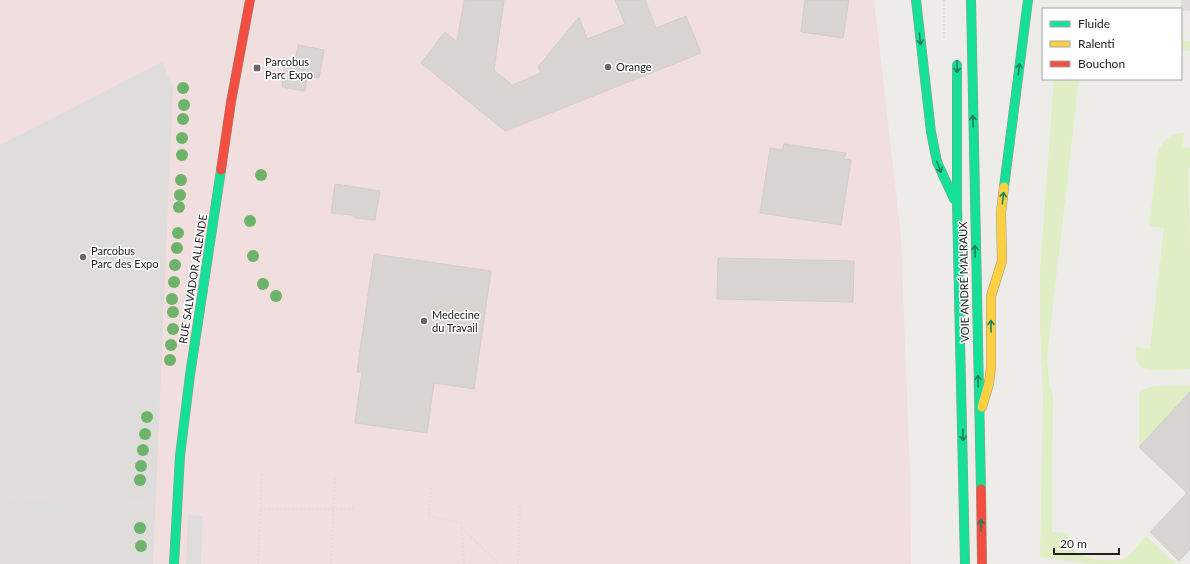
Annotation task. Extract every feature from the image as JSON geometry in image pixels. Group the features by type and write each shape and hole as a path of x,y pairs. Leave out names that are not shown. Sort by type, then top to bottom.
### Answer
{"main road":[{"name":"RUE SALVADOR ALLENDE","path":"174,564 180,456 189,382 231,102 250,0"},
{"path":"916,0 931,132 937,162 957,205"},
{"name":"VOIE ANDRÉ MALRAUX","path":"971,0 982,564"},
{"path":"978,420 989,383 991,368 991,296 1002,260 1001,213 1028,0"},
{"name":"VOIE ANDRÉ MALRAUX","path":"957,55 957,205 966,564"}],"path":[{"path":"258,564 262,473"},
{"path":"331,564 335,478"},
{"path":"431,488 429,516 461,523 464,564"},
{"path":"0,507 10,496 155,504"},
{"path":"518,564 520,504"},
{"path":"260,509 354,509"},
{"path":"461,528 499,564"}],"shaded area":[{"path":"0,0 874,0 901,236 910,475 911,564 0,564"},
{"path":"1181,0 1190,0 1190,11 1182,10"},
{"name":"Parcobus Parc des Expo","path":"162,62 173,87 153,564 0,564 0,145"},
{"path":"188,515 203,516 201,564 186,564"}],"green space":[{"path":"1182,40 1190,41 1190,51 1182,50"},
{"path":"1054,80 1079,80 1047,358 1049,383 1053,396 1052,532 1068,533 1070,545 1076,552 1082,555 1089,558 1113,561 1120,560 1128,556 1146,536 1176,564 1090,564 1040,557 1043,395 1040,328 1040,271"},
{"path":"1179,133 1184,133 1183,147 1190,148 1190,168 1188,168 1190,248 1190,369 1152,370 1142,368 1139,365 1136,355 1136,347 1150,349 1164,228 1149,226 1157,158 1162,143 1169,137"},
{"path":"1156,386 1190,386 1190,401 1185,397 1139,447 1139,393 1143,390"}],"building":[{"name":"Orange","path":"464,0 504,0 494,70 512,85 541,73 538,67 579,17 587,39 625,24 615,0 645,0 656,28 686,16 701,53 505,131 421,63 445,32 457,42"},
{"path":"805,0 849,0 843,38 801,32"},
{"path":"298,45 324,50 319,78 307,76 305,91 282,87 285,59 295,61"},
{"path":"784,144 846,153 844,159 851,160 841,225 760,213 770,148 782,150"},
{"path":"335,184 380,191 375,220 356,218 352,215 331,213"},
{"name":"Medecine du Travail","path":"374,254 491,271 474,389 434,383 427,433 355,423 362,372 357,372"},
{"path":"718,258 854,261 853,302 717,299"},
{"path":"1190,392 1190,549 1179,561 1150,532 1187,493 1139,447"}],"traffic: fast":[{"path":"916,0 931,132 937,162 954,199"},
{"path":"971,0 981,489"},
{"path":"1004,187 1028,0"},
{"path":"957,65 957,205 965,564"},
{"path":"174,564 180,456 190,375 221,170"}],"traffic: slow":[{"path":"982,407 989,383 991,367 991,296 1002,261 1001,213 1004,187"}],"traffic: jam":[{"path":"221,170 231,102 250,0"},
{"path":"981,489 982,564"}],"place":[{"name":"Orange","path":"608,67"},
{"name":"Parcobus Parc Expo","path":"257,68"},
{"name":"Parcobus Parc des Expo","path":"83,257"},
{"name":"Medecine du Travail","path":"424,321"}]}
